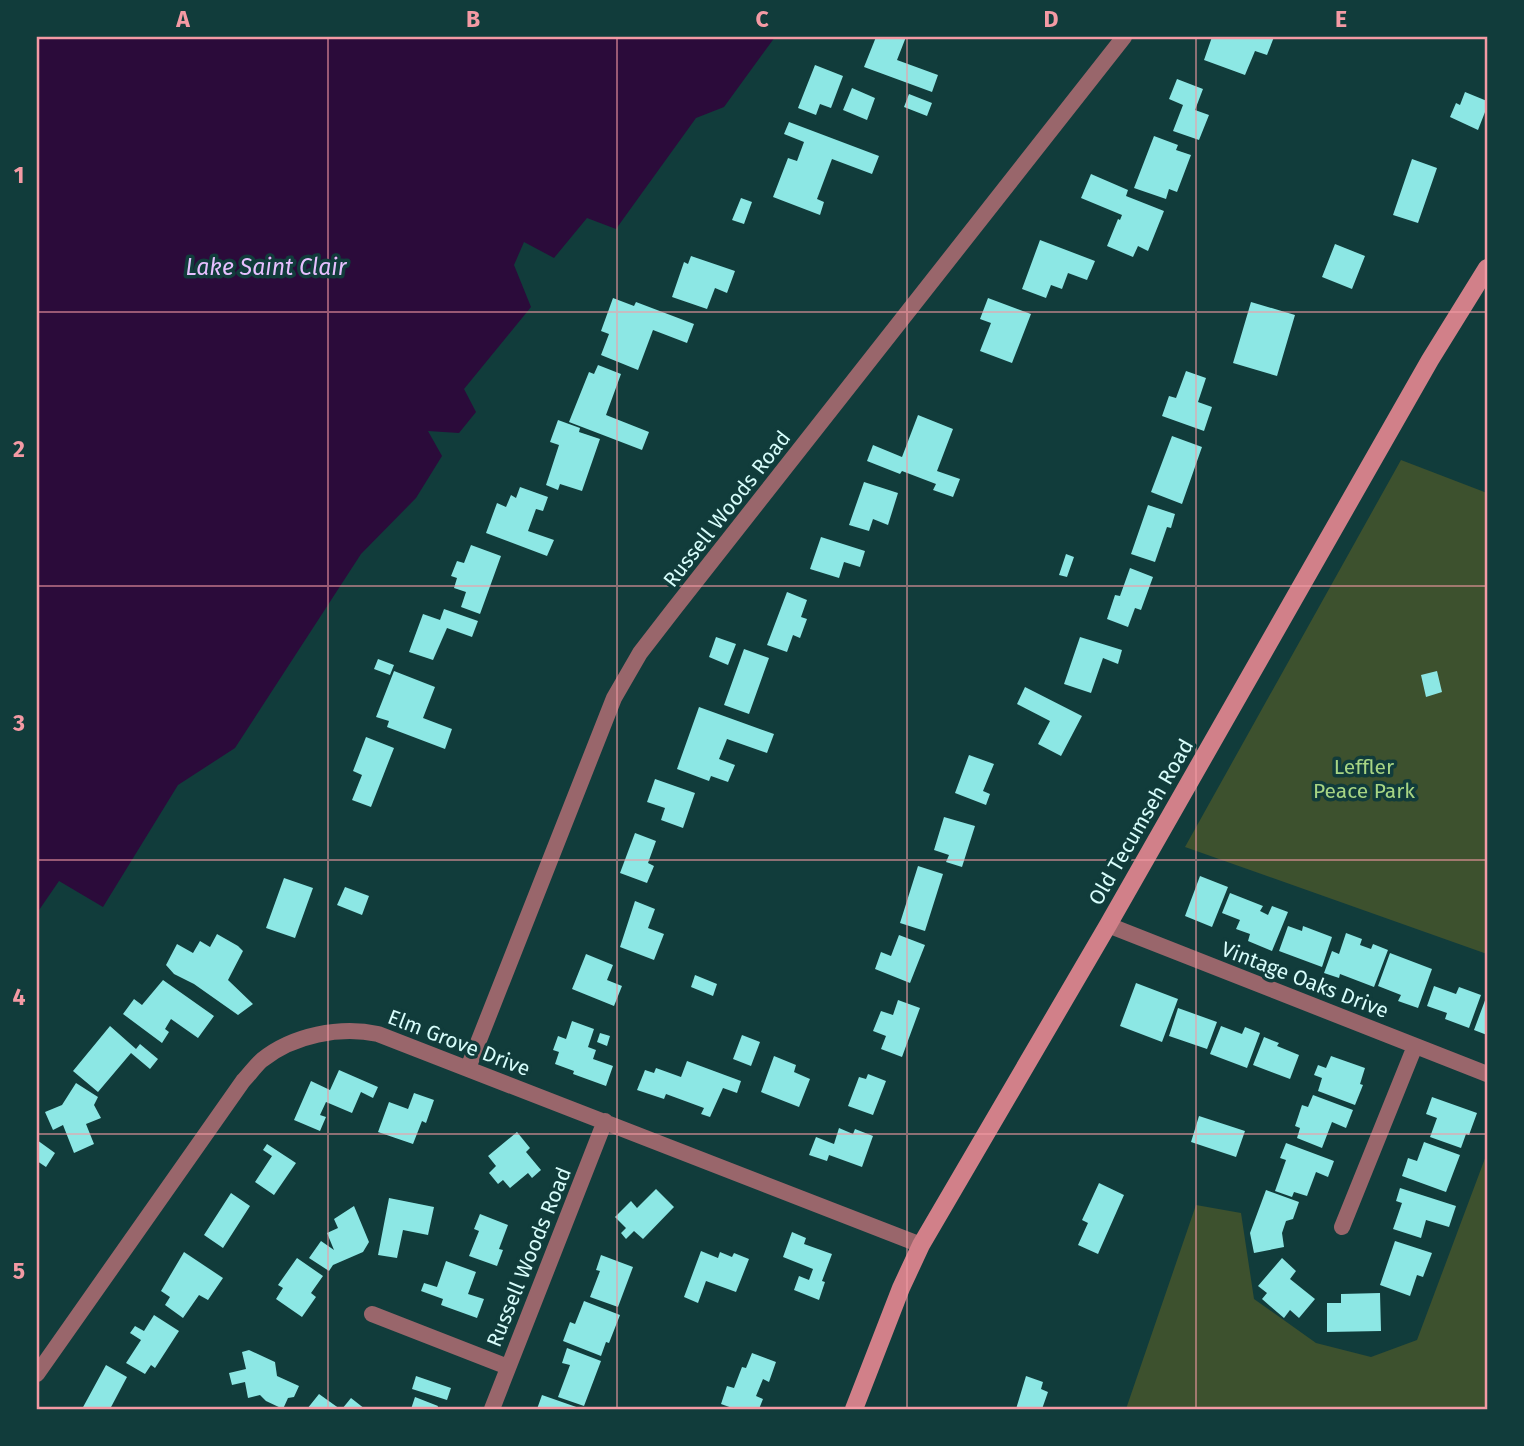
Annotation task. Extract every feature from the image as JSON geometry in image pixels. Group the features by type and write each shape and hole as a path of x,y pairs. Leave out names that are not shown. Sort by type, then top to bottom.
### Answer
{"main road":[{"name":"Old Tecumseh Road","path":"854,1409 901,1288 921,1245 1108,925 1430,360 1487,268"}],"street":[{"name":"Russell Woods Road","path":"468,1068 614,698 627,673 681,600 1124,37"},
{"name":"Vintage Oaks Drive","path":"1108,925 1487,1074"},
{"name":"Elm Grove Drive","path":"37,1374 243,1081 261,1061 282,1048 310,1037 338,1031 358,1030 378,1034 921,1245"},
{"path":"1342,1227 1415,1046"},
{"name":"Russell Woods Road","path":"492,1409 605,1121"},
{"path":"372,1314 508,1367"}],"green space":[{"name":"Leffler Peace Park","path":"1401,460 1487,493 1487,954 1185,847"},
{"path":"1487,1153 1487,1409 1126,1409 1196,1205 1241,1213 1254,1299 1316,1343 1371,1357 1417,1340"}],"water":[{"name":"Lake Saint Clair","path":"37,37 775,37 724,107 696,118 616,229 587,218 554,258 524,242 514,265 531,307 464,389 476,412 459,433 428,431 442,456 416,498 361,554 235,748 178,785 103,907 59,881 37,913"}],"building":[{"path":"876,37 906,37 897,60 938,75 932,92 864,67"},
{"path":"1212,37 1274,37 1267,55 1255,51 1245,75 1204,60"},
{"path":"815,65 843,76 831,108 820,104 816,115 798,108"},
{"path":"1177,79 1203,89 1195,110 1209,115 1199,140 1173,131 1183,105 1169,99"},
{"path":"852,88 875,98 867,120 843,110"},
{"path":"1465,92 1487,101 1478,130 1450,117 1456,103 1460,105"},
{"path":"909,94 932,103 927,116 904,107"},
{"path":"789,122 879,156 872,174 832,159 817,199 824,202 820,215 773,197 788,158 797,161 804,142 784,134"},
{"path":"1154,136 1178,145 1176,150 1191,155 1177,192 1169,189 1166,199 1134,188"},
{"path":"1412,159 1437,168 1418,223 1393,215"},
{"path":"1091,174 1128,190 1126,196 1164,211 1148,251 1138,246 1133,257 1107,246 1122,215 1081,198"},
{"path":"741,198 752,202 744,224 732,220"},
{"path":"1040,240 1095,261 1087,280 1068,273 1062,289 1051,285 1046,298 1022,289"},
{"path":"1335,244 1365,256 1352,289 1322,277"},
{"path":"691,256 735,271 727,293 715,288 707,309 672,297 684,262 688,264"},
{"path":"613,298 634,306 636,302 694,324 687,343 653,330 638,370 601,355 609,334 601,331"},
{"path":"988,298 1031,314 1012,363 980,351 991,323 980,319"},
{"path":"1251,302 1295,315 1277,376 1233,363"},
{"path":"598,365 621,374 606,415 649,432 642,450 569,422 589,372 594,374"},
{"path":"1186,371 1206,378 1198,402 1212,407 1204,431 1162,416 1169,396 1176,398"},
{"path":"918,415 953,429 937,471 960,479 953,497 933,490 936,484 867,461 873,445 902,457"},
{"path":"558,420 580,428 579,432 600,439 582,491 560,484 558,490 546,485 559,445 550,442"},
{"path":"1172,436 1202,447 1182,504 1151,492"},
{"path":"864,482 898,493 888,525 873,519 869,531 849,525"},
{"path":"520,487 548,497 543,511 536,509 528,531 554,540 547,556 486,533 497,503 506,507 511,495 516,498"},
{"path":"1148,505 1175,514 1171,528 1167,527 1155,562 1131,554"},
{"path":"821,537 865,551 860,567 844,562 839,578 810,569"},
{"path":"471,545 501,556 480,614 461,607 466,592 454,588 457,578 451,576 457,561 464,563"},
{"path":"1066,554 1074,557 1067,577 1059,575"},
{"path":"1130,568 1153,577 1141,610 1135,608 1128,627 1107,619 1115,595 1120,596"},
{"path":"787,592 807,600 801,617 807,619 800,638 793,635 787,652 767,645"},
{"path":"444,609 478,621 472,637 447,628 433,660 409,652 423,614 440,620"},
{"path":"716,637 736,644 728,665 709,657"},
{"path":"1080,637 1122,650 1118,664 1103,658 1091,693 1064,684"},
{"path":"744,649 769,658 749,714 724,705"},
{"path":"378,659 394,665 390,675 374,669"},
{"path":"394,671 435,687 423,718 452,729 445,749 387,727 389,721 376,717"},
{"path":"1437,671 1442,692 1426,697 1421,675"},
{"path":"1025,687 1082,716 1061,756 1038,744 1050,721 1017,704"},
{"path":"699,707 774,734 767,753 727,739 719,759 735,765 728,782 711,776 709,781 677,769"},
{"path":"366,737 394,748 371,807 352,800 362,775 353,771"},
{"path":"969,755 994,764 983,791 990,794 986,805 955,793"},
{"path":"655,779 695,793 683,828 661,820 665,808 647,802"},
{"path":"944,817 975,826 962,867 946,862 949,855 934,850"},
{"path":"635,833 656,841 648,863 654,866 647,883 620,873"},
{"path":"918,866 943,874 925,931 900,923"},
{"path":"1200,876 1228,887 1212,927 1185,916"},
{"path":"284,878 313,888 295,938 266,928"},
{"path":"345,887 369,896 362,915 337,905"},
{"path":"1230,893 1263,906 1260,911 1268,915 1272,906 1288,912 1272,951 1248,941 1250,934 1236,929 1240,920 1222,913"},
{"path":"635,901 655,909 648,928 664,934 654,960 620,947"},
{"path":"1288,926 1302,931 1303,926 1332,937 1322,967 1279,951"},
{"path":"1346,933 1362,939 1360,945 1371,949 1373,944 1388,950 1374,987 1340,974 1339,978 1324,973 1332,951 1339,954"},
{"path":"217,934 243,951 228,980 253,1004 238,1015 194,984 174,974 166,965 177,944 193,953 200,941 210,947"},
{"path":"899,935 925,945 910,983 875,969 881,952 891,956"},
{"path":"1390,953 1432,969 1418,1008 1398,1001 1401,995 1378,986"},
{"path":"586,954 613,965 607,980 622,986 614,1006 572,989"},
{"path":"695,975 717,984 713,996 691,987"},
{"path":"163,980 214,1016 198,1038 171,1019 165,1029 169,1032 162,1043 123,1014 134,999 142,1005"},
{"path":"1136,983 1178,999 1162,1042 1120,1026"},
{"path":"1434,986 1456,994 1459,987 1481,995 1469,1028 1445,1019 1447,1013 1427,1006"},
{"path":"1487,995 1487,1035 1474,1030"},
{"path":"898,1000 920,1008 902,1057 881,1049 886,1036 873,1031 881,1011 893,1015"},
{"path":"1178,1008 1217,1022 1207,1049 1169,1036"},
{"path":"572,1021 594,1029 588,1047 596,1050 593,1059 613,1066 606,1086 555,1064 559,1052 553,1050 558,1036 566,1039"},
{"path":"110,1026 136,1049 140,1044 158,1059 150,1069 131,1053 98,1092 73,1071"},
{"path":"1221,1026 1242,1034 1245,1027 1260,1033 1247,1068 1210,1054"},
{"path":"600,1033 610,1036 607,1046 597,1042"},
{"path":"742,1035 760,1042 751,1066 733,1059"},
{"path":"1264,1037 1299,1055 1290,1079 1253,1065"},
{"path":"774,1056 796,1065 794,1072 810,1079 799,1107 761,1092"},
{"path":"1331,1056 1365,1068 1360,1084 1363,1085 1355,1105 1318,1091 1322,1078 1314,1075 1318,1065 1326,1068"},
{"path":"687,1061 741,1081 737,1093 723,1088 710,1117 701,1114 704,1108 666,1094 664,1099 637,1090 645,1070 654,1073 656,1068 681,1077"},
{"path":"339,1070 378,1087 373,1098 361,1092 352,1113 326,1102 320,1115 326,1117 320,1131 294,1120 311,1081 330,1090"},
{"path":"868,1074 886,1081 873,1115 848,1106 859,1077 866,1079"},
{"path":"76,1083 98,1097 94,1105 101,1118 86,1124 94,1144 74,1153 63,1125 53,1130 45,1112 62,1105"},
{"path":"414,1093 434,1100 426,1123 422,1121 413,1144 378,1132 389,1102 408,1109"},
{"path":"1313,1095 1353,1110 1346,1128 1332,1122 1322,1148 1297,1138 1300,1128 1295,1126 1302,1105 1308,1107"},
{"path":"1432,1097 1477,1113 1461,1148 1430,1137 1437,1118 1426,1114"},
{"path":"1199,1116 1245,1131 1236,1157 1191,1142"},
{"path":"839,1128 853,1134 855,1129 873,1136 862,1167 829,1155 827,1161 809,1155 816,1137 834,1144"},
{"path":"517,1132 530,1148 526,1152 541,1170 532,1178 528,1173 510,1188 503,1180 498,1184 489,1173 496,1166 488,1156"},
{"path":"37,1140 55,1153 46,1167 37,1161"},
{"path":"1424,1142 1460,1155 1446,1192 1402,1176 1408,1158 1417,1161"},
{"path":"1286,1143 1334,1161 1328,1177 1316,1172 1307,1196 1294,1192 1292,1197 1275,1191 1286,1160 1280,1158"},
{"path":"267,1144 296,1163 274,1195 255,1182 272,1156 263,1150"},
{"path":"1099,1183 1124,1195 1098,1254 1078,1245 1088,1223 1082,1220"},
{"path":"1400,1188 1456,1206 1449,1227 1426,1220 1421,1238 1393,1229 1402,1203 1396,1201"},
{"path":"656,1189 674,1207 643,1239 634,1231 626,1239 621,1233 626,1228 615,1217 631,1201 637,1208"},
{"path":"1266,1190 1299,1202 1293,1219 1286,1221 1282,1233 1284,1247 1254,1253 1250,1233"},
{"path":"231,1193 250,1206 223,1248 204,1235"},
{"path":"389,1198 434,1207 428,1235 403,1230 397,1258 378,1255"},
{"path":"354,1206 369,1242 363,1252 333,1265 329,1271 309,1258 321,1241 334,1250 327,1233 338,1228 334,1219"},
{"path":"480,1214 508,1225 499,1249 503,1250 497,1266 469,1256 479,1231 474,1229"},
{"path":"792,1232 806,1238 804,1244 832,1254 822,1281 825,1282 819,1300 794,1290 799,1276 809,1280 813,1269 783,1257"},
{"path":"1395,1241 1432,1253 1423,1277 1417,1275 1410,1296 1380,1285"},
{"path":"701,1251 718,1258 720,1252 732,1257 734,1253 749,1259 736,1292 706,1281 698,1303 684,1297"},
{"path":"184,1252 223,1278 208,1300 199,1295 183,1318 165,1305 170,1297 161,1291"},
{"path":"601,1255 633,1267 618,1307 590,1297 600,1271 596,1270"},
{"path":"297,1258 323,1276 311,1293 316,1297 302,1317 276,1299 283,1288 278,1285"},
{"path":"1282,1258 1296,1271 1290,1279 1315,1299 1299,1318 1290,1310 1284,1318 1262,1299 1267,1293 1258,1286"},
{"path":"446,1261 476,1272 468,1294 484,1299 477,1318 441,1305 443,1299 421,1291 424,1283 437,1287"},
{"path":"1380,1293 1381,1331 1327,1332 1327,1303 1341,1303 1341,1294"},
{"path":"584,1301 620,1315 601,1356 563,1341 570,1322 575,1324"},
{"path":"154,1315 179,1331 155,1368 151,1365 145,1374 126,1363 141,1340 130,1333 135,1326 144,1331"},
{"path":"567,1348 601,1361 584,1406 558,1397 570,1365 562,1363"},
{"path":"249,1350 275,1362 277,1376 299,1386 294,1397 288,1398 283,1409 260,1395 248,1398 245,1382 232,1385 229,1373 246,1369 242,1352"},
{"path":"752,1353 776,1362 769,1382 763,1379 756,1396 763,1399 759,1409 735,1409 721,1404 727,1386 734,1388 742,1367 746,1368"},
{"path":"106,1365 127,1377 110,1409 82,1409"},
{"path":"416,1376 451,1388 447,1400 412,1389"},
{"path":"1026,1376 1043,1382 1041,1389 1048,1392 1042,1409 1016,1409"},
{"path":"319,1394 340,1409 307,1409"},
{"path":"542,1395 582,1409 537,1409"},
{"path":"415,1397 438,1406 437,1409 411,1409"},
{"path":"351,1398 365,1409 342,1409"}]}
